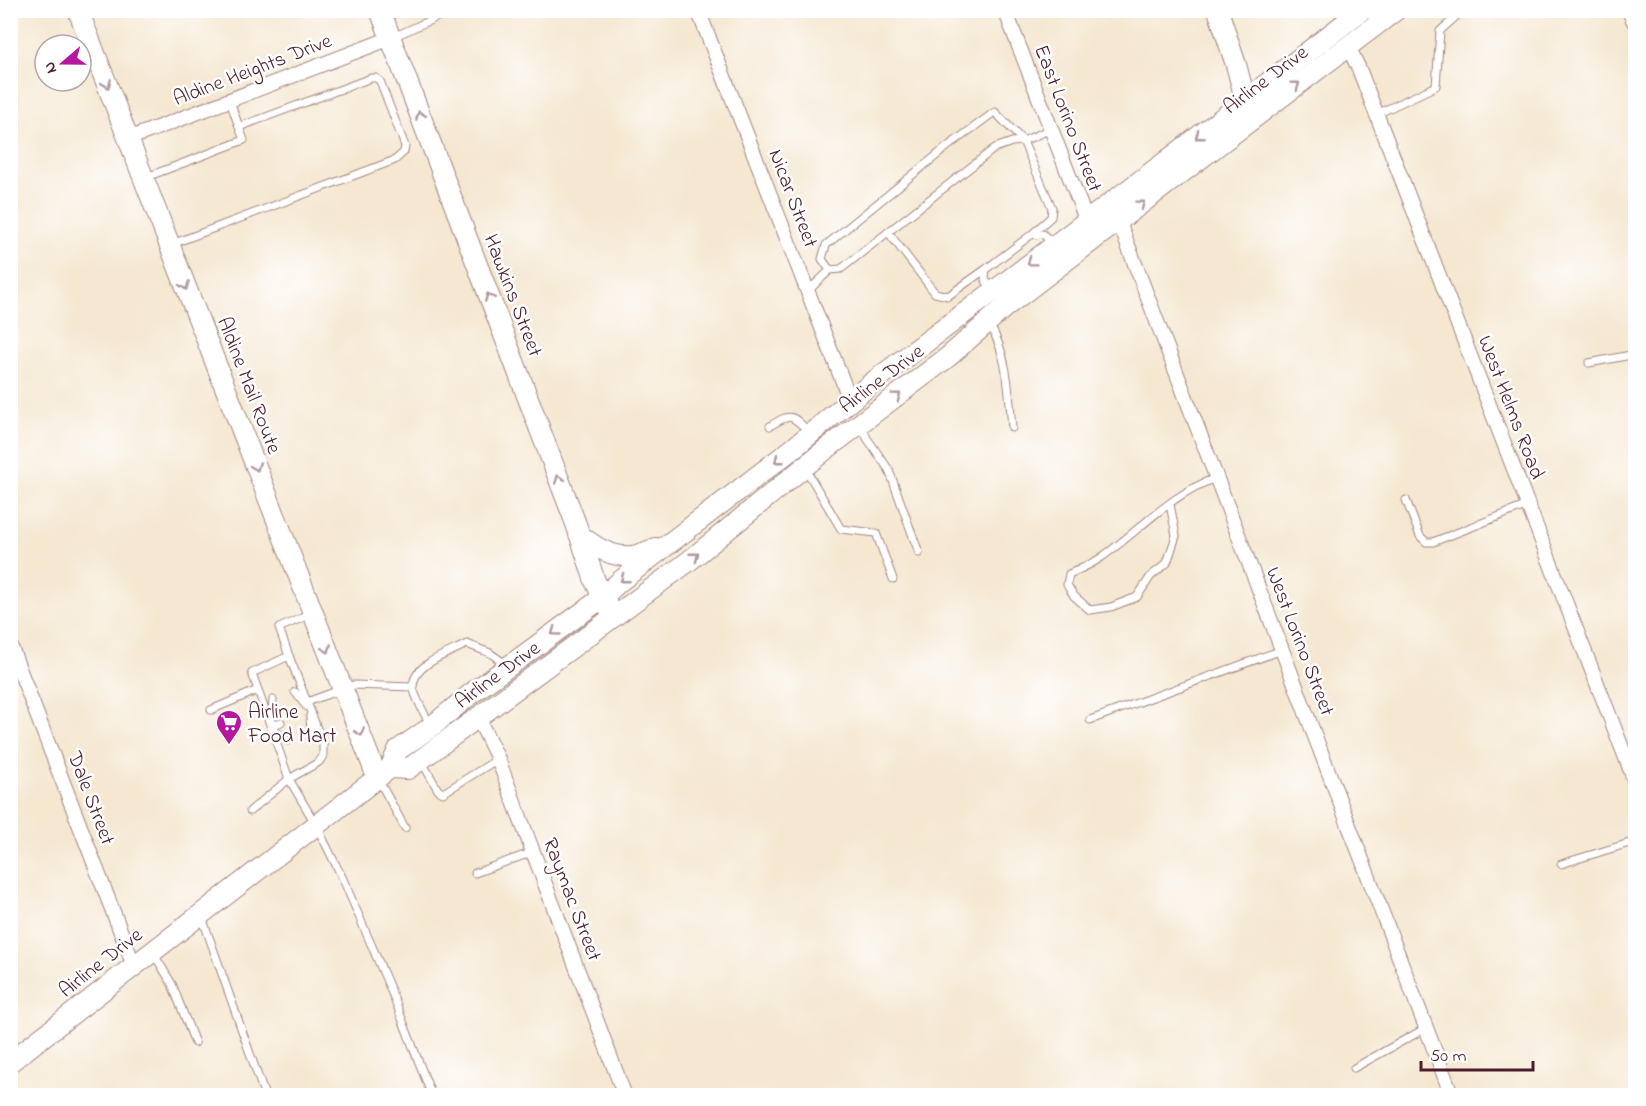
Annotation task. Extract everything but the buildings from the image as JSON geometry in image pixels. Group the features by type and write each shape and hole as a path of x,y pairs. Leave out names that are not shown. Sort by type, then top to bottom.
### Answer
{"main road":[{"name":"Aldine Mail Route","path":"78,10 342,688 383,772"},
{"name":"Hawkins Street","path":"380,10 602,598 614,616"},
{"path":"1218,10 1245,99"},
{"name":"Airline Drive","path":"10,1062 383,772 398,750 602,598 850,400 1362,10"},
{"name":"Airline Drive","path":"383,772 408,769 689,561 861,423 948,357 988,322 1396,10"},
{"path":"1632,10 1635,19"},
{"path":"579,534 591,544 611,554 633,556 674,542"}],"street":[{"name":"Nicar Street","path":"699,10 850,400"},
{"name":"East Lorino Street","path":"1005,10 1095,239"},
{"name":"Aldine Heights Drive","path":"128,139 390,38"},
{"name":"West Helms Road","path":"1348,46 1377,114 1635,784"},
{"name":"West Lorino Street","path":"1111,201 1452,1095"},
{"name":"Dale Street","path":"10,645 134,966"},
{"name":"Raymac Street","path":"478,718 498,759 625,1095"}],"lane":[{"path":"390,38 453,10"},
{"path":"1377,114 1436,86 1440,31 1460,13 1458,10"},
{"path":"170,245 395,160 405,152 405,146 380,81 376,78 239,127"},
{"path":"143,178 244,140 230,101"},
{"path":"830,270 822,259 826,245 947,147 995,112 1023,141 1052,208 1051,217 1031,235 948,296 935,293 888,232"},
{"path":"808,291 830,270 841,269 995,148 1011,142 1023,141 1051,129"},
{"path":"1031,235 1043,234 1054,245"},
{"path":"986,269 985,279 993,291"},
{"path":"988,322 998,339 1008,384 1012,428"},
{"path":"1589,363 1635,354"},
{"path":"770,426 787,416 792,416 811,433"},
{"path":"861,423 867,438 889,470 919,553"},
{"path":"805,468 841,529 876,533 893,579"},
{"path":"1170,504 1176,537 1167,563 1151,576 1137,597 1111,607 1090,610 1074,596 1066,585 1070,574 1102,557 1170,504 1198,484 1216,478"},
{"path":"1406,500 1420,536 1426,542 1433,542 1528,505"},
{"path":"310,733 306,712 307,702 279,628 313,613"},
{"path":"431,727 413,687 417,673 426,664 467,644 490,653 509,667"},
{"path":"1090,720 1282,650"},
{"path":"289,656 252,673 289,779 316,825 354,905 432,1095"},
{"path":"307,702 353,685 413,687"},
{"path":"211,710 258,690"},
{"path":"250,811 289,779 319,762 323,756 323,744 294,692"},
{"path":"271,727 273,700"},
{"path":"271,727 281,722"},
{"path":"271,727 288,741"},
{"path":"421,760 442,793 498,759"},
{"path":"383,772 405,828"},
{"path":"1560,864 1635,841"},
{"path":"475,873 533,852"},
{"path":"201,915 265,1095"},
{"path":"153,951 172,984 195,1043"},
{"path":"1354,1068 1426,1028"}],"place":[{"name":"Airline Food Mart","path":"229,746"}]}
